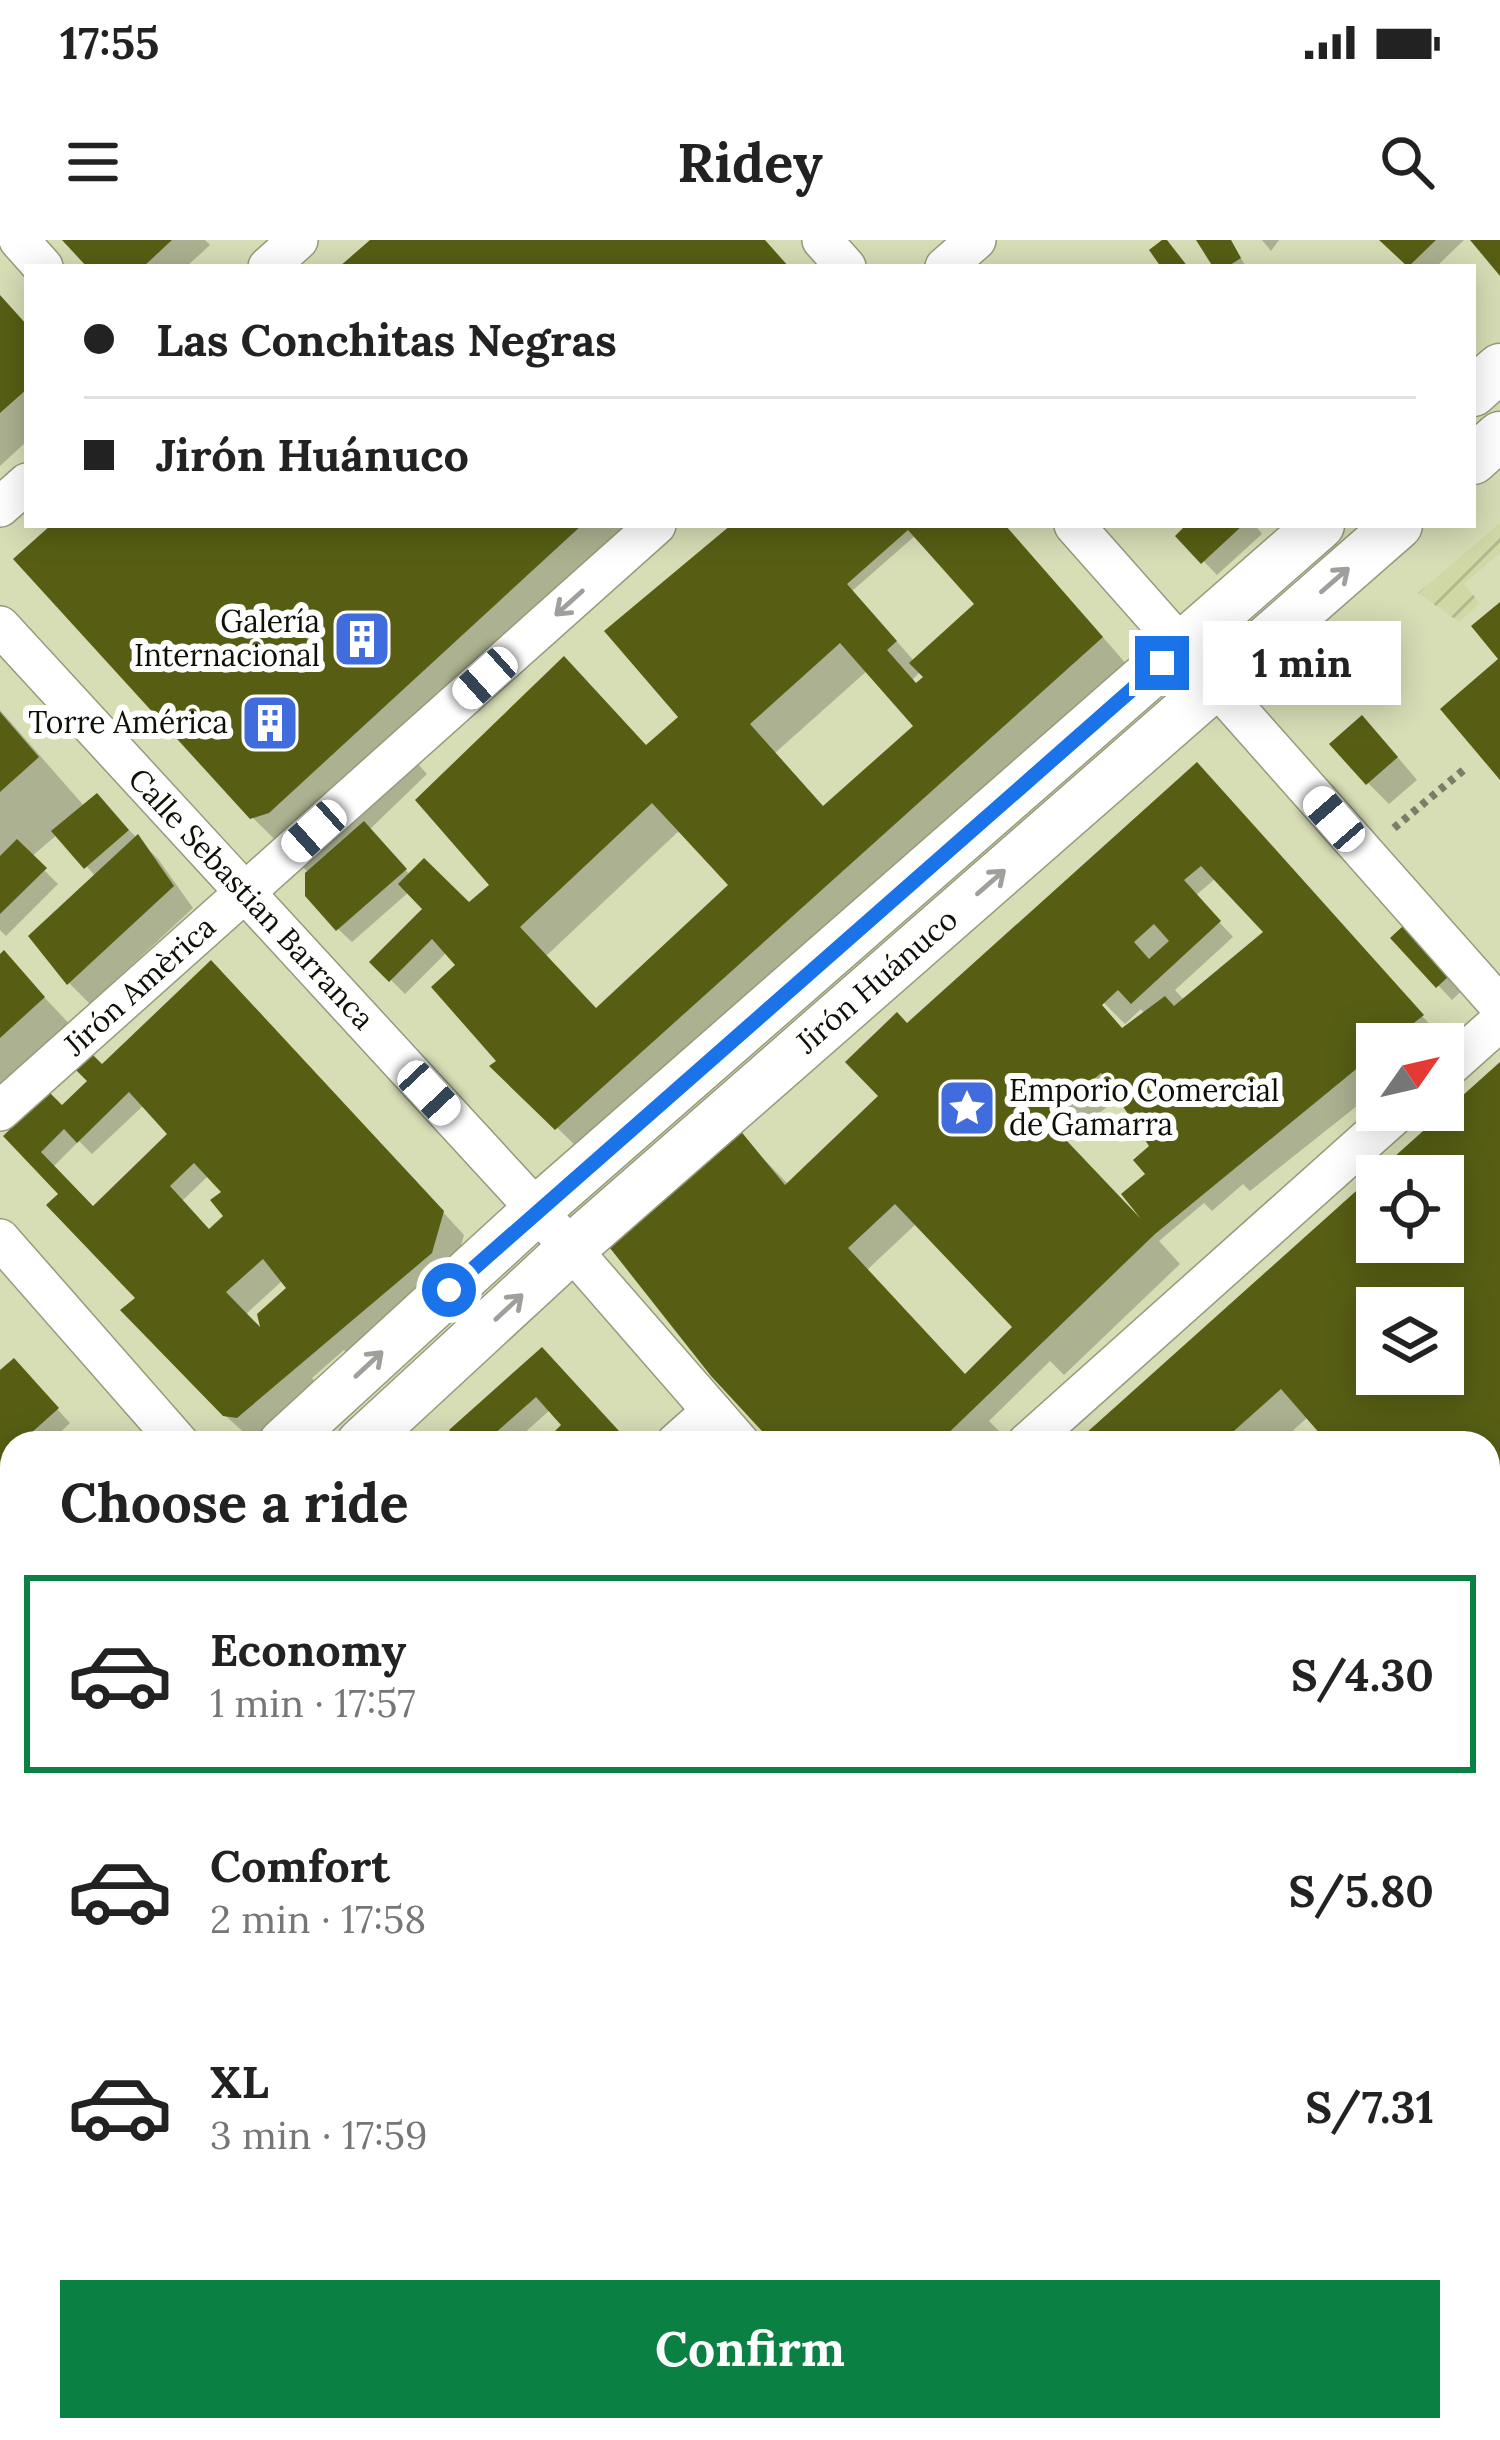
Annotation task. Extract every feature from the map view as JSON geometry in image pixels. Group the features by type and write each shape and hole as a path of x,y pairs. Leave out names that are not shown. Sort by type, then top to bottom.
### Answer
{"street":[{"path":"19,240 40,264"},
{"path":"271,264 298,240"},
{"path":"822,240 843,264"},
{"path":"948,264 976,240"},
{"path":"1476,389 1500,368"},
{"path":"1476,457 1500,436"},
{"path":"0,507 24,486"},
{"name":"Jirón Amèrica","path":"0,1111 653,528"},
{"path":"1077,528 1500,1006"},
{"name":"Jirón Huánuco","path":"296,1431 537,1210 1317,528"},
{"name":"Jirón Huánuco","path":"374,1431 572,1249 1395,528"},
{"name":"Calle Sebastian Barranca","path":"0,626 537,1210 730,1431"},
{"path":"1464,1053 1500,1021"},
{"path":"1040,1431 1376,1131"},
{"path":"0,1239 168,1431"},
{"path":"690,1431 712,1411"}],"path":[{"path":"1364,854 1466,768"}],"shaded area":[{"path":"0,240 1500,240 1500,1431 0,1431"},
{"path":"1500,523 1500,553 1464,584 1480,603 1459,622 1418,593"}],"building":[{"path":"62,240 172,240 146,264 84,264"},
{"path":"370,240 765,240 786,264 342,264"},
{"path":"1167,240 1186,264 1159,264 1149,250"},
{"path":"1196,240 1231,240 1241,258 1232,264 1211,264"},
{"path":"1379,240 1436,240 1411,264 1405,264"},
{"path":"1470,240 1500,240 1500,276"},
{"path":"0,295 24,322 24,392 0,413"},
{"path":"48,528 579,528 269,813 250,819 13,559"},
{"path":"727,528 1008,528 1103,637 555,1130 489,1066 496,1061 431,987 455,965 432,939 389,982 369,962 422,909 398,884 424,858 469,902 489,885 415,800 564,656 646,745 678,717 604,631","holes":["908,530 974,604 909,663 923,677 916,683 887,650 897,641 847,584","840,643 913,726 823,806 750,724","652,803 728,885 596,1008 520,927"]},
{"path":"1183,528 1240,528 1201,564 1175,536"},
{"path":"1500,602 1500,780 1440,709 1498,659 1471,626"},
{"path":"0,712 39,757 0,792"},
{"path":"1362,715 1398,757 1366,785 1329,744"},
{"path":"1197,762 1424,1015 1414,1023 1356,1023 1356,1069 1155,1234 950,1431 762,1431 711,1376 606,1243 739,1129 785,1185 878,1096 845,1062 897,1012 907,1023","holes":["1201,866 1263,932 1174,1006 1165,996 1122,1028 1102,1005 1118,990 1131,1004 1221,921 1184,880","1154,924 1169,941 1149,959 1134,942","1101,1073 1149,1146 1133,1160 1145,1174 1121,1194 1141,1219 1047,1120","895,1204 1012,1327 965,1374 848,1248"]},
{"path":"97,793 129,830 84,869 51,831"},
{"path":"364,821 407,869 336,931 305,896 305,873"},
{"path":"138,834 174,886 67,985 28,936"},
{"path":"17,839 47,868 0,914 0,856"},
{"path":"1416,914 1461,965 1436,988 1390,938"},
{"path":"4,950 45,997 0,1038 0,954"},
{"path":"211,960 444,1211 432,1253 237,1418 223,1416 120,1310 135,1298 46,1205 58,1194 3,1136 49,1092 62,1105 87,1081 75,1069 91,1053 102,1064","holes":["129,1092 167,1134 93,1206 41,1152 64,1129 77,1143","194,1163 221,1192 210,1200 223,1216 209,1229 170,1186","263,1259 286,1288 257,1314 260,1327 226,1292"]},
{"path":"1500,1062 1500,1431 1318,1431 1281,1389 1234,1431 1088,1431 1356,1191 1356,1263 1464,1263 1464,1155 1396,1155 1423,1131 1464,1131 1464,1094"},
{"path":"542,1347 619,1431 555,1431 561,1425 536,1397 498,1431 449,1430"},
{"path":"14,1358 59,1408 33,1431 0,1431 0,1370"}],"place":[{"name":"Galería Internacional","path":"362,639"},
{"name":"Torre América","path":"270,723"},
{"name":"Emporio Comercial de Gamarra","path":"967,1108"}],"route":[{"path":"449,1290 1162,663"}]}
